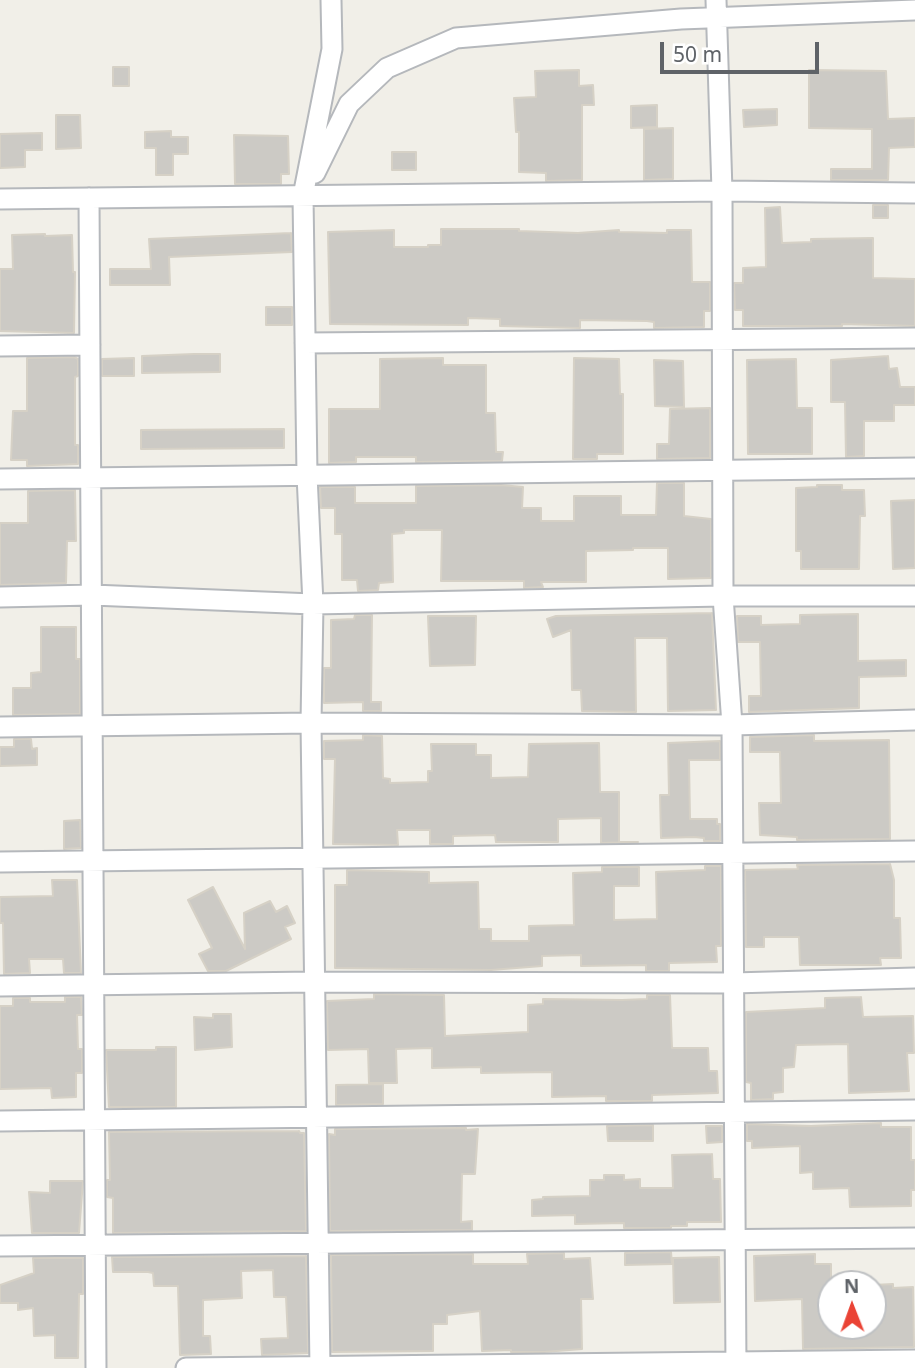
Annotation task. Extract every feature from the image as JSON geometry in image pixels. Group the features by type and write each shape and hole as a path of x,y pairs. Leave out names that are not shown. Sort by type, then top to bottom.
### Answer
{"street":[{"path":"320,1367 311,723 313,604 307,475 303,196 332,49 331,0"},
{"path":"303,196 349,104 387,68 456,38 716,9 915,10"},
{"path":"716,9 722,191 723,596 732,725 734,853 736,1365"},
{"path":"0,199 722,191 915,193"},
{"path":"89,198 96,1368"},
{"path":"305,343 915,338"},
{"path":"0,346 90,345"},
{"path":"0,479 915,468"},
{"path":"0,597 92,595 313,604 723,596 915,596"},
{"path":"0,727 311,723 732,725 915,720"},
{"path":"0,862 915,851"},
{"path":"0,986 314,982 733,983 915,978"},
{"path":"0,1121 915,1110"},
{"path":"0,1246 915,1238"},
{"path":"186,1368 736,1365 915,1360"}],"building":[{"path":"113,67 129,67 129,86 113,86"},
{"path":"579,70 579,86 593,85 594,105 582,105 582,180 546,181 546,173 519,172 519,132 516,132 514,98 536,97 535,71"},
{"path":"809,70 886,71 888,119 915,118 915,147 889,148 888,180 831,180 831,169 872,169 872,129 809,128"},
{"path":"657,105 657,127 631,128 631,106"},
{"path":"777,109 777,125 744,127 743,110"},
{"path":"56,115 80,115 81,148 56,149"},
{"path":"673,128 673,179 644,180 644,129"},
{"path":"171,131 171,137 188,137 188,154 173,154 173,175 156,175 156,148 145,148 145,132"},
{"path":"42,133 42,150 25,150 25,167 0,168 0,134"},
{"path":"234,135 288,136 289,174 281,174 281,184 235,184"},
{"path":"392,152 416,152 416,170 392,170"},
{"path":"873,205 888,205 888,218 873,218"},
{"path":"780,207 782,243 811,242 811,239 873,238 873,278 915,279 915,326 743,326 743,310 735,310 734,283 743,283 743,268 766,267 765,208"},
{"path":"441,229 519,229 578,233 619,230 667,233 667,230 691,230 692,282 710,282 710,311 704,311 704,327 654,328 654,322 647,321 580,320 580,328 500,326 500,319 468,318 468,325 330,324 328,232 394,230 394,247 428,247 441,245"},
{"path":"291,233 292,252 169,257 170,285 110,285 110,269 151,269 149,239"},
{"path":"12,235 72,235 75,272 74,333 0,331 0,269 13,269"},
{"path":"266,307 292,307 292,325 266,325"},
{"path":"220,354 220,372 142,373 142,356"},
{"path":"888,356 889,369 897,368 900,387 915,387 915,405 894,405 894,421 864,421 864,456 846,457 845,402 831,402 831,360"},
{"path":"27,358 78,359 78,376 75,377 75,445 78,445 78,464 27,466 27,460 11,460 13,411 27,411"},
{"path":"134,358 134,376 102,376 102,359"},
{"path":"443,358 443,365 486,365 486,413 495,413 496,452 503,452 502,461 416,462 416,457 356,457 356,462 329,463 329,409 380,409 380,359"},
{"path":"574,358 619,359 620,394 623,394 623,454 597,454 597,459 573,459"},
{"path":"796,359 797,408 812,408 812,454 748,454 747,360"},
{"path":"654,360 683,361 684,407 655,406"},
{"path":"710,408 710,458 657,459 657,444 669,444 670,409"},
{"path":"284,429 284,448 141,449 141,430"},
{"path":"657,483 684,483 684,516 711,519 711,578 668,579 668,548 633,548 586,551 586,582 541,582 543,587 524,588 524,581 441,581 442,530 404,530 404,533 392,534 393,582 379,583 378,590 358,591 357,580 342,580 342,534 335,534 335,508 321,508 320,487 355,487 355,503 416,503 416,486 523,487 522,508 541,508 541,521 574,521 574,496 621,496 621,515 656,515"},
{"path":"842,485 842,490 864,490 865,516 860,516 859,569 801,569 801,551 796,551 796,488"},
{"path":"75,490 76,541 67,541 66,583 0,585 0,523 28,523 28,491"},
{"path":"915,500 915,568 893,569 891,501"},
{"path":"712,613 716,710 668,711 667,638 635,638 636,712 582,711 581,690 572,690 571,630 553,637 547,619 556,616"},
{"path":"858,614 858,661 906,660 906,676 859,677 859,708 749,712 749,696 761,696 760,642 738,642 737,616 761,616 761,625 800,624 800,615"},
{"path":"355,615 372,615 371,702 381,702 381,711 363,711 363,702 324,703 324,668 331,668 331,620 354,619"},
{"path":"428,616 476,616 475,665 430,666"},
{"path":"41,627 76,627 76,659 80,659 80,714 13,715 13,688 31,688 31,673 41,672"},
{"path":"363,735 382,736 383,778 390,779 390,783 428,782 428,771 432,771 431,744 476,744 476,755 491,755 491,778 528,777 529,744 599,743 600,792 619,792 619,842 638,842 601,843 601,818 558,819 558,842 496,842 495,835 453,836 453,844 430,844 430,830 397,830 398,845 333,844 335,759 324,759 324,741 363,740"},
{"path":"814,735 814,741 889,740 890,839 797,840 797,837 760,835 759,803 781,803 780,752 750,752 750,737"},
{"path":"14,739 31,739 32,749 37,748 37,765 0,766 0,747 14,747"},
{"path":"720,741 720,760 689,760 690,819 717,819 717,824 720,824 720,841 704,841 704,838 694,837 661,838 660,795 669,795 668,743"},
{"path":"80,820 81,848 64,849 64,821"},
{"path":"890,864 894,880 894,918 900,918 901,958 880,958 881,965 800,965 799,937 764,937 764,947 746,947 745,870 798,869 797,865"},
{"path":"705,866 721,866 721,946 716,946 717,962 669,963 669,971 646,971 646,965 581,966 581,955 542,956 542,966 491,970 335,968 335,885 347,885 347,870 429,872 429,883 478,882 479,929 491,929 491,941 529,941 529,926 574,925 573,873 602,872 602,867 639,867 639,886 614,886 614,920 657,919 656,872 705,870"},
{"path":"52,880 77,880 81,973 64,973 63,959 29,959 30,973 4,974 0,897 53,896"},
{"path":"213,887 245,949 244,913 270,901 276,912 287,906 295,923 285,927 291,939 226,971 208,971 199,954 212,948 188,900"},
{"path":"374,994 444,995 445,1036 528,1032 528,1005 543,1004 543,999 622,1000 647,999 647,995 670,995 672,1048 708,1048 709,1071 717,1071 718,1093 652,1095 652,1101 606,1101 606,1096 552,1097 552,1072 481,1073 481,1067 432,1068 432,1048 396,1049 397,1083 369,1083 368,1049 328,1050 327,1001 374,999"},
{"path":"65,997 81,997 82,1015 77,1015 82,1073 76,1073 76,1097 52,1098 51,1088 0,1089 0,1006 13,1006 13,998 30,998 30,1002 65,1002"},
{"path":"861,997 863,1017 913,1016 914,1053 907,1053 909,1091 849,1093 848,1044 796,1045 794,1067 783,1068 783,1092 773,1093 773,1099 751,1100 751,1083 746,1082 746,1012 825,1008 825,998"},
{"path":"213,1014 231,1014 232,1047 195,1050 194,1017 213,1018"},
{"path":"156,1047 176,1047 176,1107 109,1107 106,1050 156,1050"},
{"path":"383,1084 383,1104 336,1105 336,1085"},
{"path":"881,1123 881,1127 911,1127 915,1190 911,1190 911,1206 850,1207 849,1188 813,1189 813,1172 800,1173 800,1146 752,1148 752,1141 747,1141 747,1124 811,1126"},
{"path":"653,1125 653,1141 608,1141 607,1126"},
{"path":"706,1126 722,1126 722,1142 707,1143"},
{"path":"335,1129 478,1129 475,1174 462,1174 461,1222 472,1221 472,1230 330,1231 329,1134 335,1135"},
{"path":"109,1132 304,1133 306,1231 113,1233 113,1198 107,1197 107,1180 110,1180"},
{"path":"712,1154 713,1179 720,1179 721,1222 687,1222 687,1226 671,1228 624,1228 624,1223 575,1224 575,1215 532,1216 532,1200 543,1197 590,1196 590,1180 604,1180 604,1175 624,1175 624,1180 640,1179 640,1188 673,1188 672,1155"},
{"path":"50,1181 83,1181 79,1233 32,1233 29,1192 50,1193"},
{"path":"671,1252 672,1264 625,1265 625,1253"},
{"path":"564,1253 564,1259 590,1258 593,1299 581,1299 582,1349 544,1352 482,1351 480,1311 447,1315 447,1324 433,1324 433,1351 332,1352 331,1255 473,1254 473,1264 528,1264 527,1254"},
{"path":"815,1254 815,1264 831,1264 831,1270 817,1270 817,1340 887,1340 887,1284 893,1284 893,1288 913,1287 914,1347 803,1349 802,1299 755,1301 754,1256"},
{"path":"306,1256 308,1353 262,1355 261,1339 288,1338 286,1297 274,1297 273,1270 241,1271 242,1298 203,1300 203,1336 210,1336 211,1354 180,1355 178,1286 154,1286 153,1273 113,1272 112,1257"},
{"path":"719,1257 720,1302 674,1303 673,1258"},
{"path":"33,1258 83,1258 83,1294 79,1294 78,1358 55,1358 55,1335 34,1336 33,1308 18,1310 18,1303 0,1303 0,1285 34,1273"}]}
